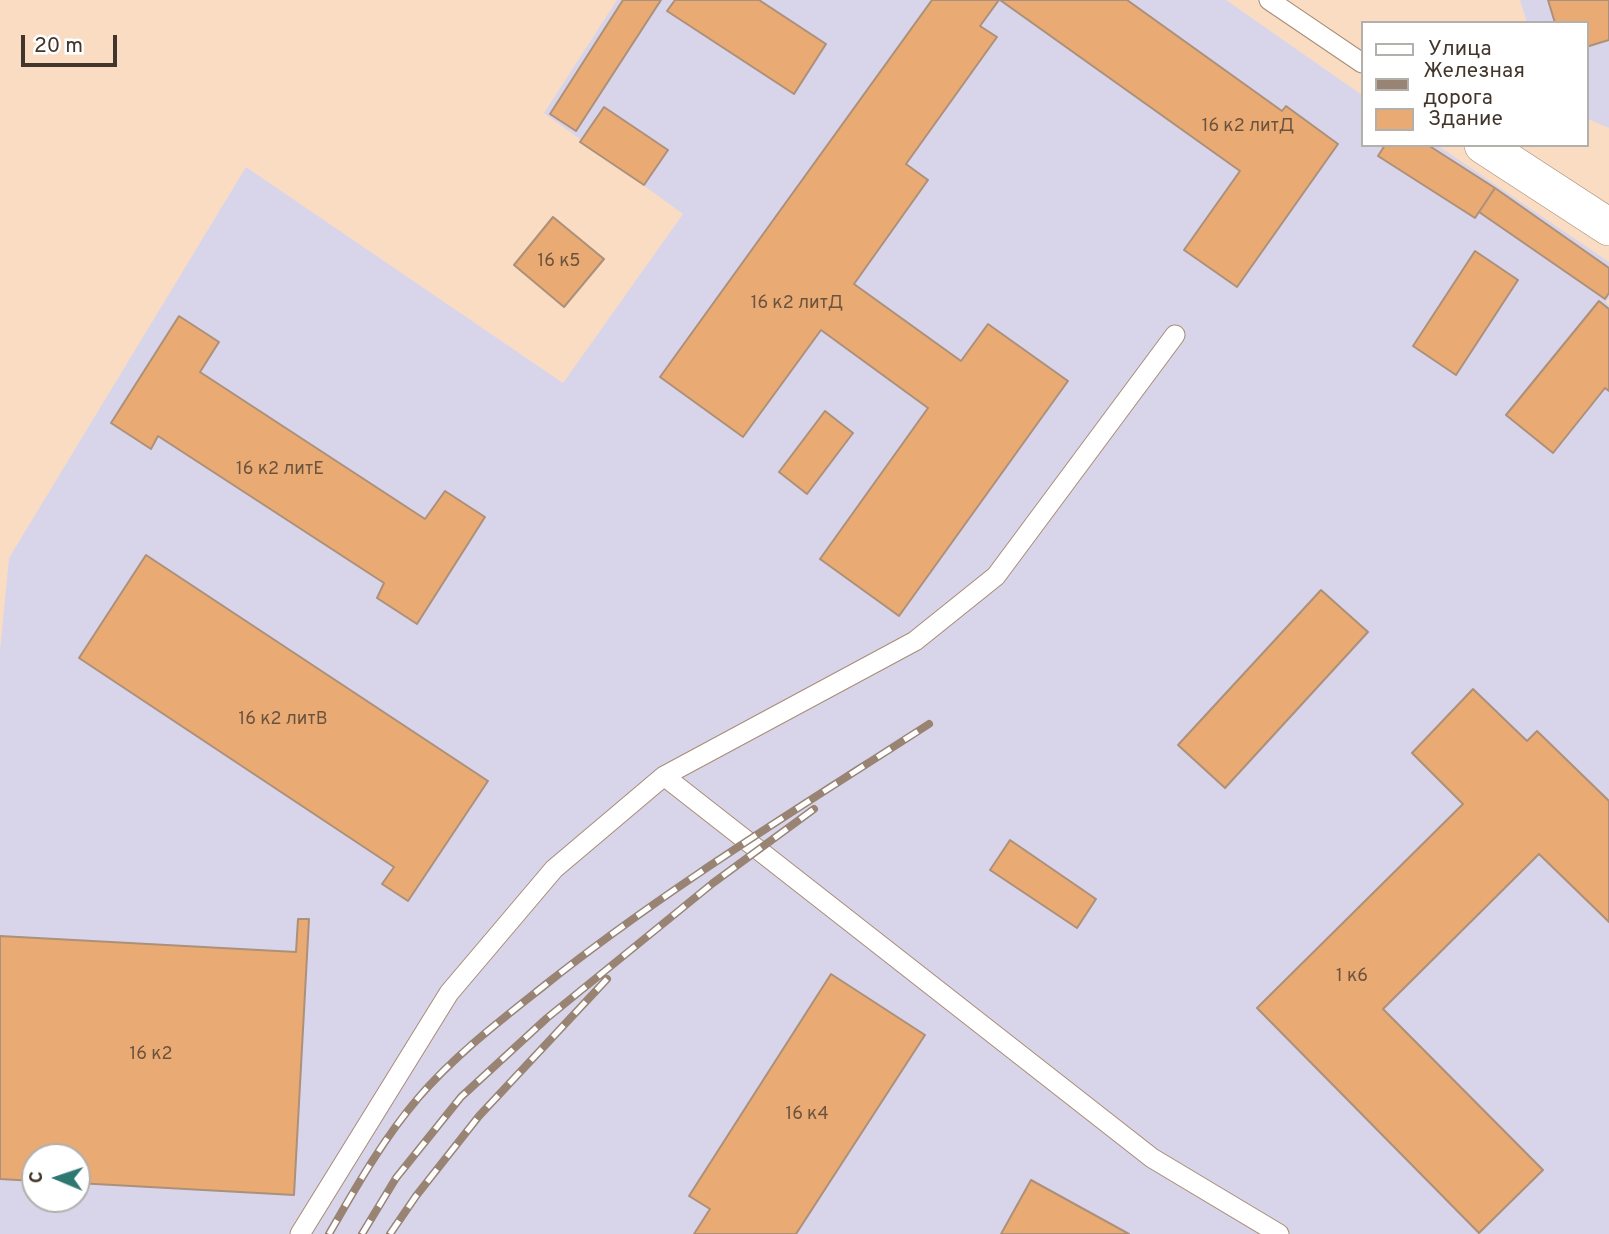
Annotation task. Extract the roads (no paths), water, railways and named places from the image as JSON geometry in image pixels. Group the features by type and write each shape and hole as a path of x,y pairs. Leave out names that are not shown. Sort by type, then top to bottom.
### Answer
{"street":[{"path":"1486,147 1609,226"}],"lane":[{"path":"1269,0 1360,62"},
{"path":"300,1234 449,993 554,869 664,776 915,642 996,576 1175,335"},
{"path":"664,776 1152,1158 1279,1234"}],"railway":[{"path":"329,1234 371,1164 406,1113 433,1082 479,1038 638,916 734,850 929,724"},
{"path":"362,1234 396,1178 461,1097 547,1018 713,883 814,809"},
{"path":"390,1234 416,1196 479,1116 607,979"}]}
